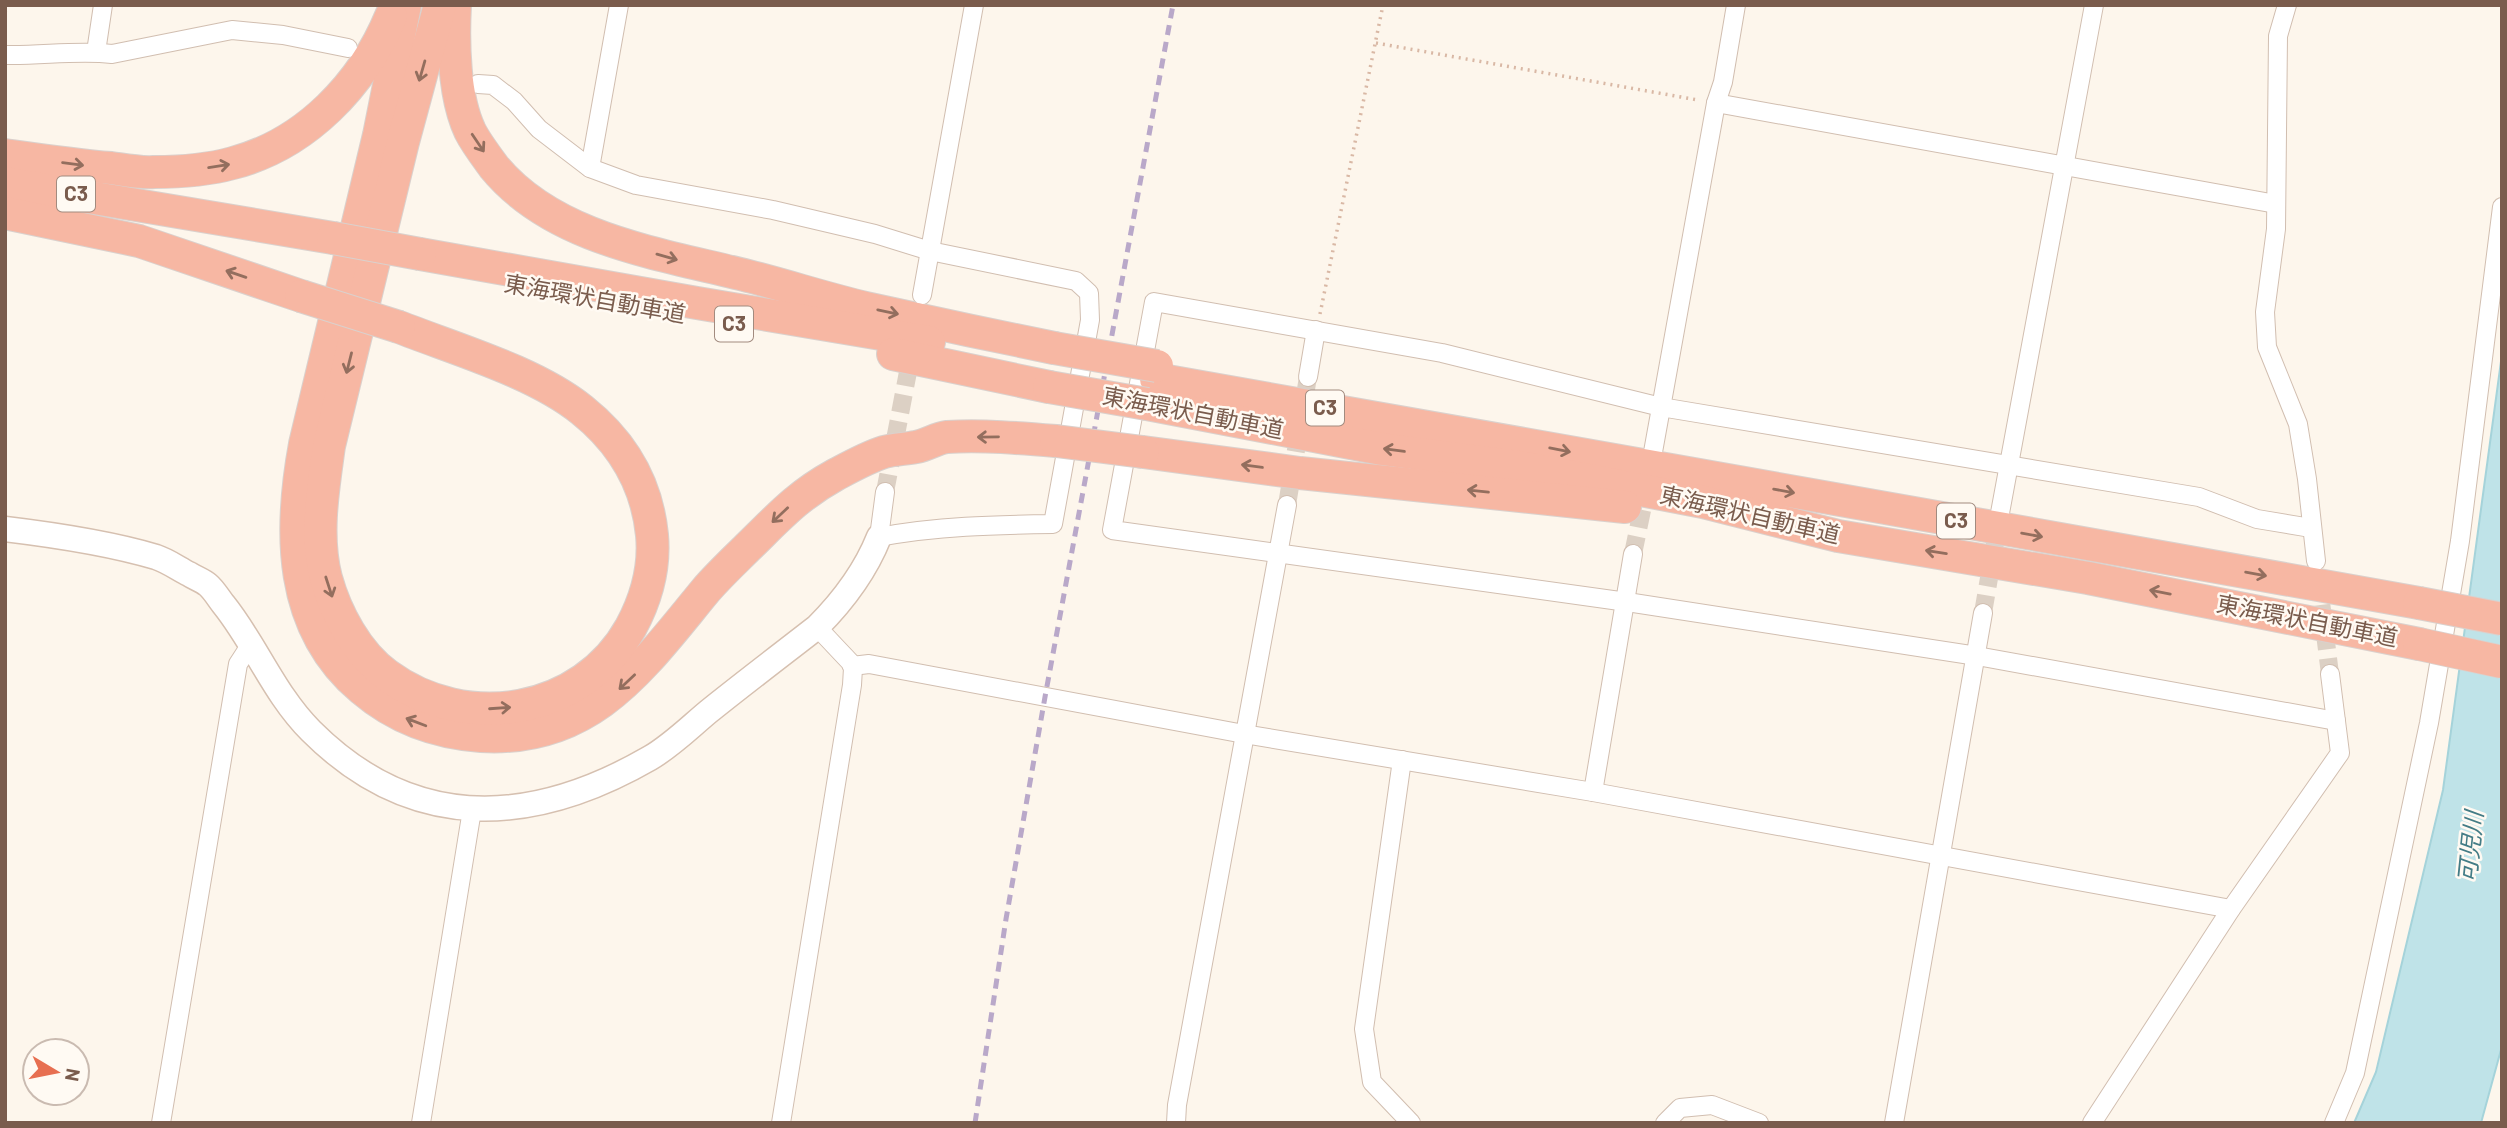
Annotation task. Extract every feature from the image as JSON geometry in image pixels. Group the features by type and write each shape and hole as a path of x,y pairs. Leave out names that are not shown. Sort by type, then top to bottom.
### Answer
{"highway":[{"path":"5,155 151,173 193,170 233,163 270,150 306,127 335,103 359,75 380,43 396,5"},
{"path":"405,5 379,135 304,444 295,518 295,554 302,589 313,622 330,655 352,680 379,703 417,722 466,735 497,737 530,734 559,725 590,710 619,689 649,660 708,588 781,513 834,476 884,452 917,447 944,438 1012,437 1056,441 1300,472 1572,500 1838,536"},
{"path":"5,213 142,222 301,296 398,327 505,368 547,388 581,409 606,432 627,458 641,486 650,518 653,547 650,579 641,609 626,636 607,660 559,695 530,706 492,709 458,706 419,694 387,675 360,648 339,614 326,577 321,535 329,446 407,129 440,5"},
{"path":"455,5 460,94 470,131 494,167 545,212 667,258 745,275 864,307 1054,366"},
{"name":"東海環状自動車道","path":"5,183 142,222"},
{"name":"東海環状自動車道","path":"5,200 142,222 332,246 697,303 1153,383 1493,437 2502,619"},
{"name":"東海環状自動車道","path":"1153,383 1382,449 1525,468 1703,502 1838,536 2088,578 2502,662"}],"street":[{"path":"96,52 103,5"},
{"path":"590,168 620,5"},
{"path":"922,295 974,5"},
{"path":"1653,452 1736,5"},
{"path":"2000,513 2094,5"},
{"path":"2287,5 2278,36 2276,229 2264,312 2267,347 2298,424 2316,561"},
{"path":"5,55 96,52 112,54 232,30 283,35 348,48"},
{"path":"478,85 493,85 514,101 539,128 590,168 636,185 773,211 875,234 930,251 1076,281 1089,293 1090,320 1053,524 966,525 879,537"},
{"path":"1716,103 2276,204"},
{"path":"2334,1123 2355,1073 2429,723 2460,541 2502,207"},
{"path":"2311,528 2257,519 2199,497 1661,407 1442,353 1154,302 1112,530 1627,602 1976,656 2336,721"},
{"path":"1308,377 1316,330"},
{"path":"5,529 56,536 158,558 208,585 235,619 276,688 308,729 353,767 385,788 439,804 472,810 552,801 604,782 653,756 817,627 837,607 869,561 879,537 885,492"},
{"path":"1176,1123 1177,1105 1287,505"},
{"path":"1593,792 1633,554"},
{"path":"1894,1123 1983,613"},
{"path":"781,1123 852,685 852,666 817,627"},
{"path":"161,1123 238,664 251,644"},
{"path":"852,666 869,664 1244,734 1593,792 2231,909"},
{"path":"2092,1123 2231,909 2340,753 2330,674"},
{"path":"1402,760 1364,1029 1372,1082 1412,1123"},
{"path":"421,1123 472,810"},
{"path":"1665,1123 1680,1108 1712,1105 1759,1123"}],"path":[{"path":"5,13 7,5"},
{"path":"1316,330 1383,5"},
{"path":"1376,43 1716,103"}],"water":[{"name":"可児川","path":"2502,354 2502,1046 2481,1123 2354,1123 2376,1072 2443,790"}],"tunnel":[{"path":"885,492 912,351"},
{"path":"1287,505 1308,377"},
{"path":"1633,554 1647,486"},
{"path":"1983,613 1999,520"},
{"path":"2318,578 2330,674"}],"railway":[{"path":"975,1123 1006,919 1045,697 1173,5"}]}
